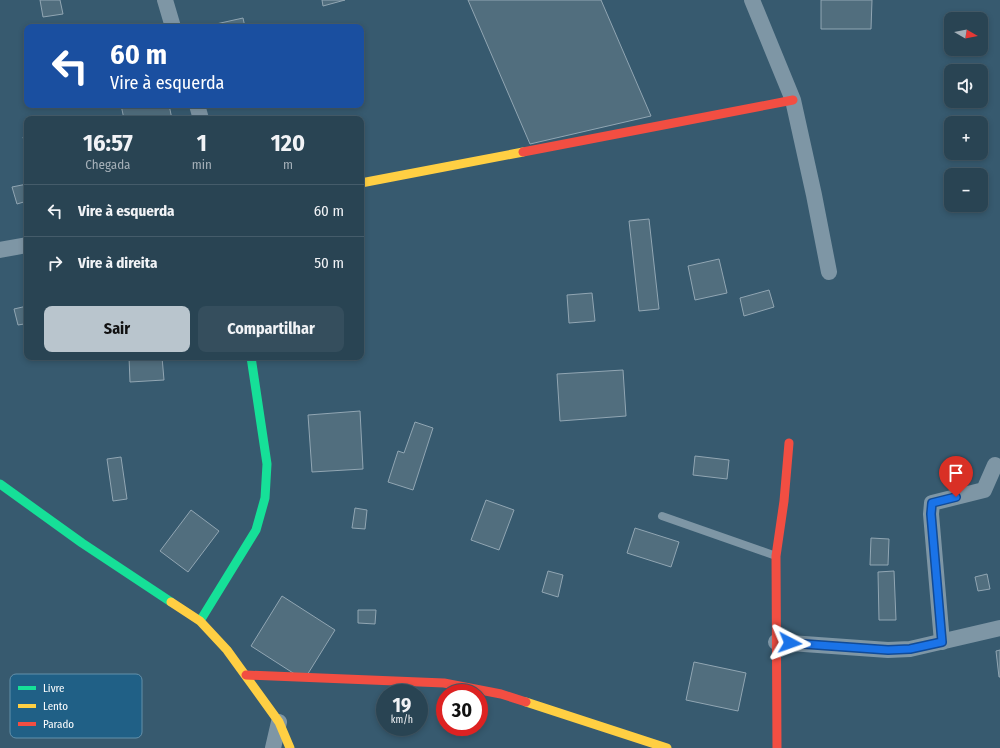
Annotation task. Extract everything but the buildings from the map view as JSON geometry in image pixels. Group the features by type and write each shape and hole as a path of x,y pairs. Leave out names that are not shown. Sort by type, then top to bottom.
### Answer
{"street":[{"path":"165,0 172,24"},
{"path":"752,0 793,100 829,272"},
{"path":"364,182 793,100"},
{"path":"0,250 24,246"},
{"path":"200,621 256,530 265,498 267,464 251,360"},
{"path":"777,748 776,556 784,501 789,443"},
{"path":"942,642 931,514 932,503 984,490 995,465"},
{"path":"0,484 82,543 200,621 227,650 279,722 290,748"},
{"path":"776,642 888,650 910,649 1000,628"},
{"path":"246,676 444,683 501,694 667,748"},
{"path":"273,748 279,722"}],"lane":[{"path":"662,516 776,556"}],"traffic: fast":[{"path":"200,621 256,530 265,498 267,464 251,360"},
{"path":"0,484 82,543 171,602"}],"traffic: slow":[{"path":"364,182 523,152"},
{"path":"171,602 200,621 227,650 279,722 290,748"},
{"path":"526,702 667,748"}],"traffic: jam":[{"path":"523,152 793,100"},
{"path":"777,748 776,556 784,501 789,443"},
{"path":"246,675 444,683 501,694 526,702"}],"route":[{"path":"790,643 888,650 910,649 942,642 931,514 932,503 956,497"}]}
